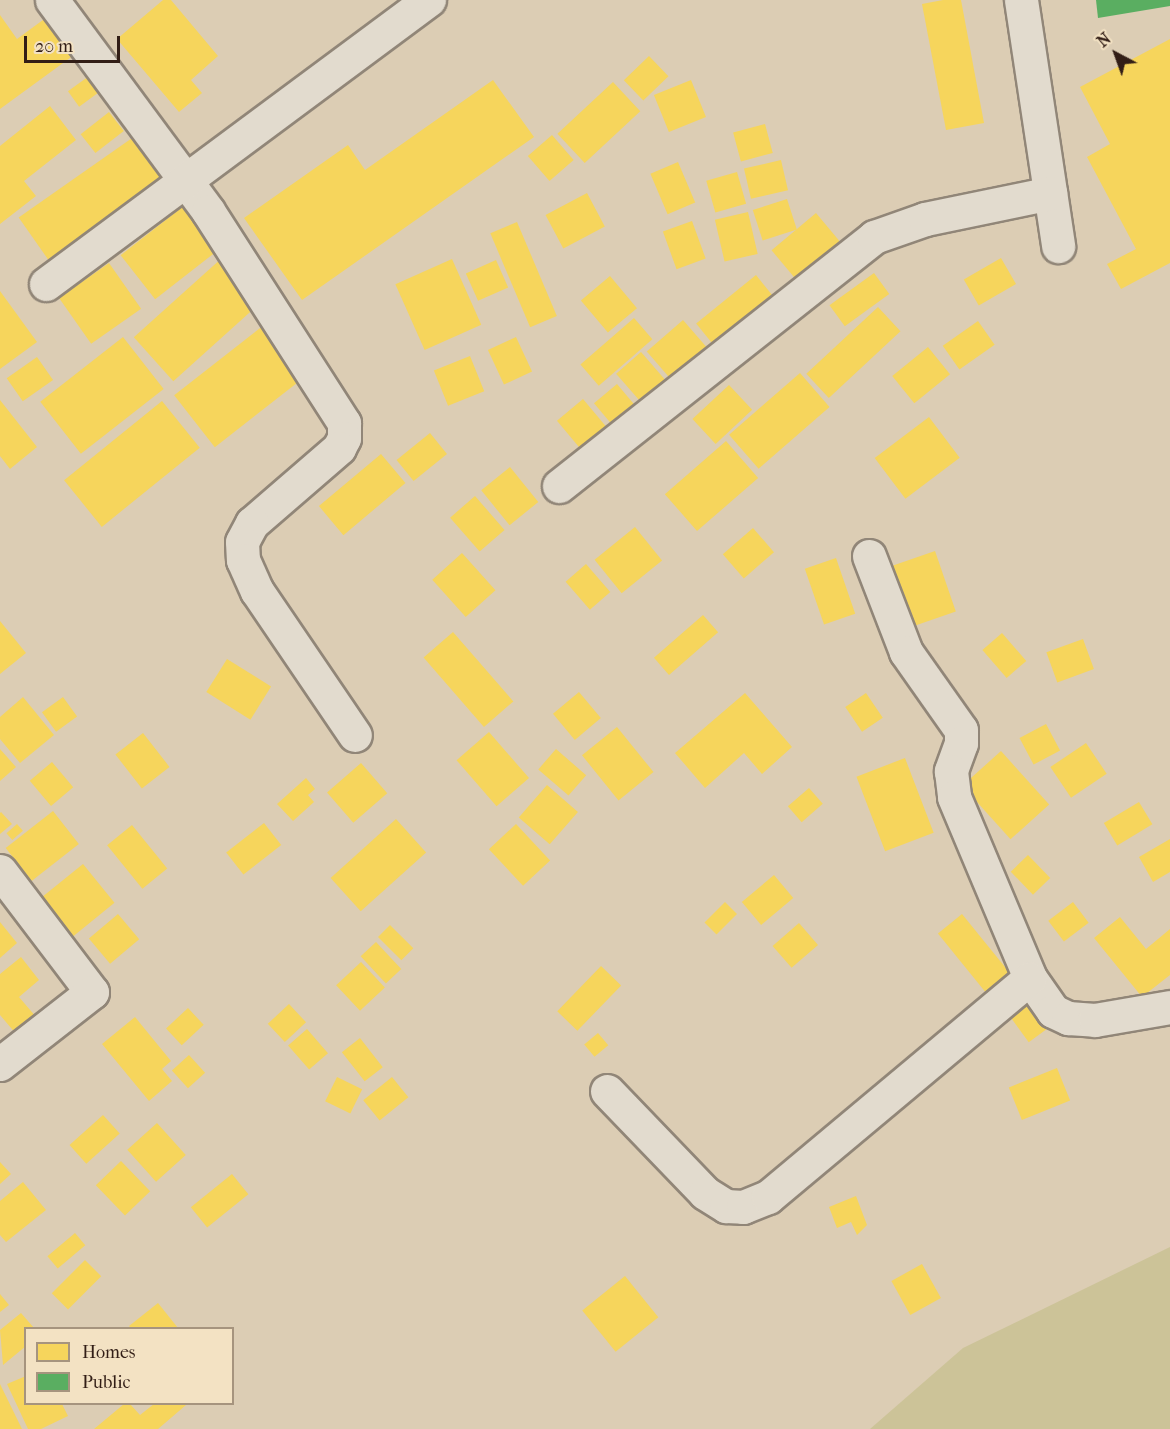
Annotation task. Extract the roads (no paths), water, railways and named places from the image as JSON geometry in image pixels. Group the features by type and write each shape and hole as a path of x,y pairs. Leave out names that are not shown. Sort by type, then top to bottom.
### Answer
{"street":[{"path":"52,0 186,180 289,332 344,423 344,438 339,448 252,523 242,542 243,560 257,591 355,735"},
{"path":"46,284 429,0"},
{"path":"1021,0 1058,246"},
{"path":"559,486 874,237 925,219 1050,193"},
{"path":"869,556 906,652 961,730 961,743 951,771 954,797 1030,978 1053,1011 1068,1018 1095,1020 1170,1007"},
{"path":"0,871 92,992 0,1064"},
{"path":"607,1091 705,1193 726,1206 743,1207 768,1197 1030,978"}]}
